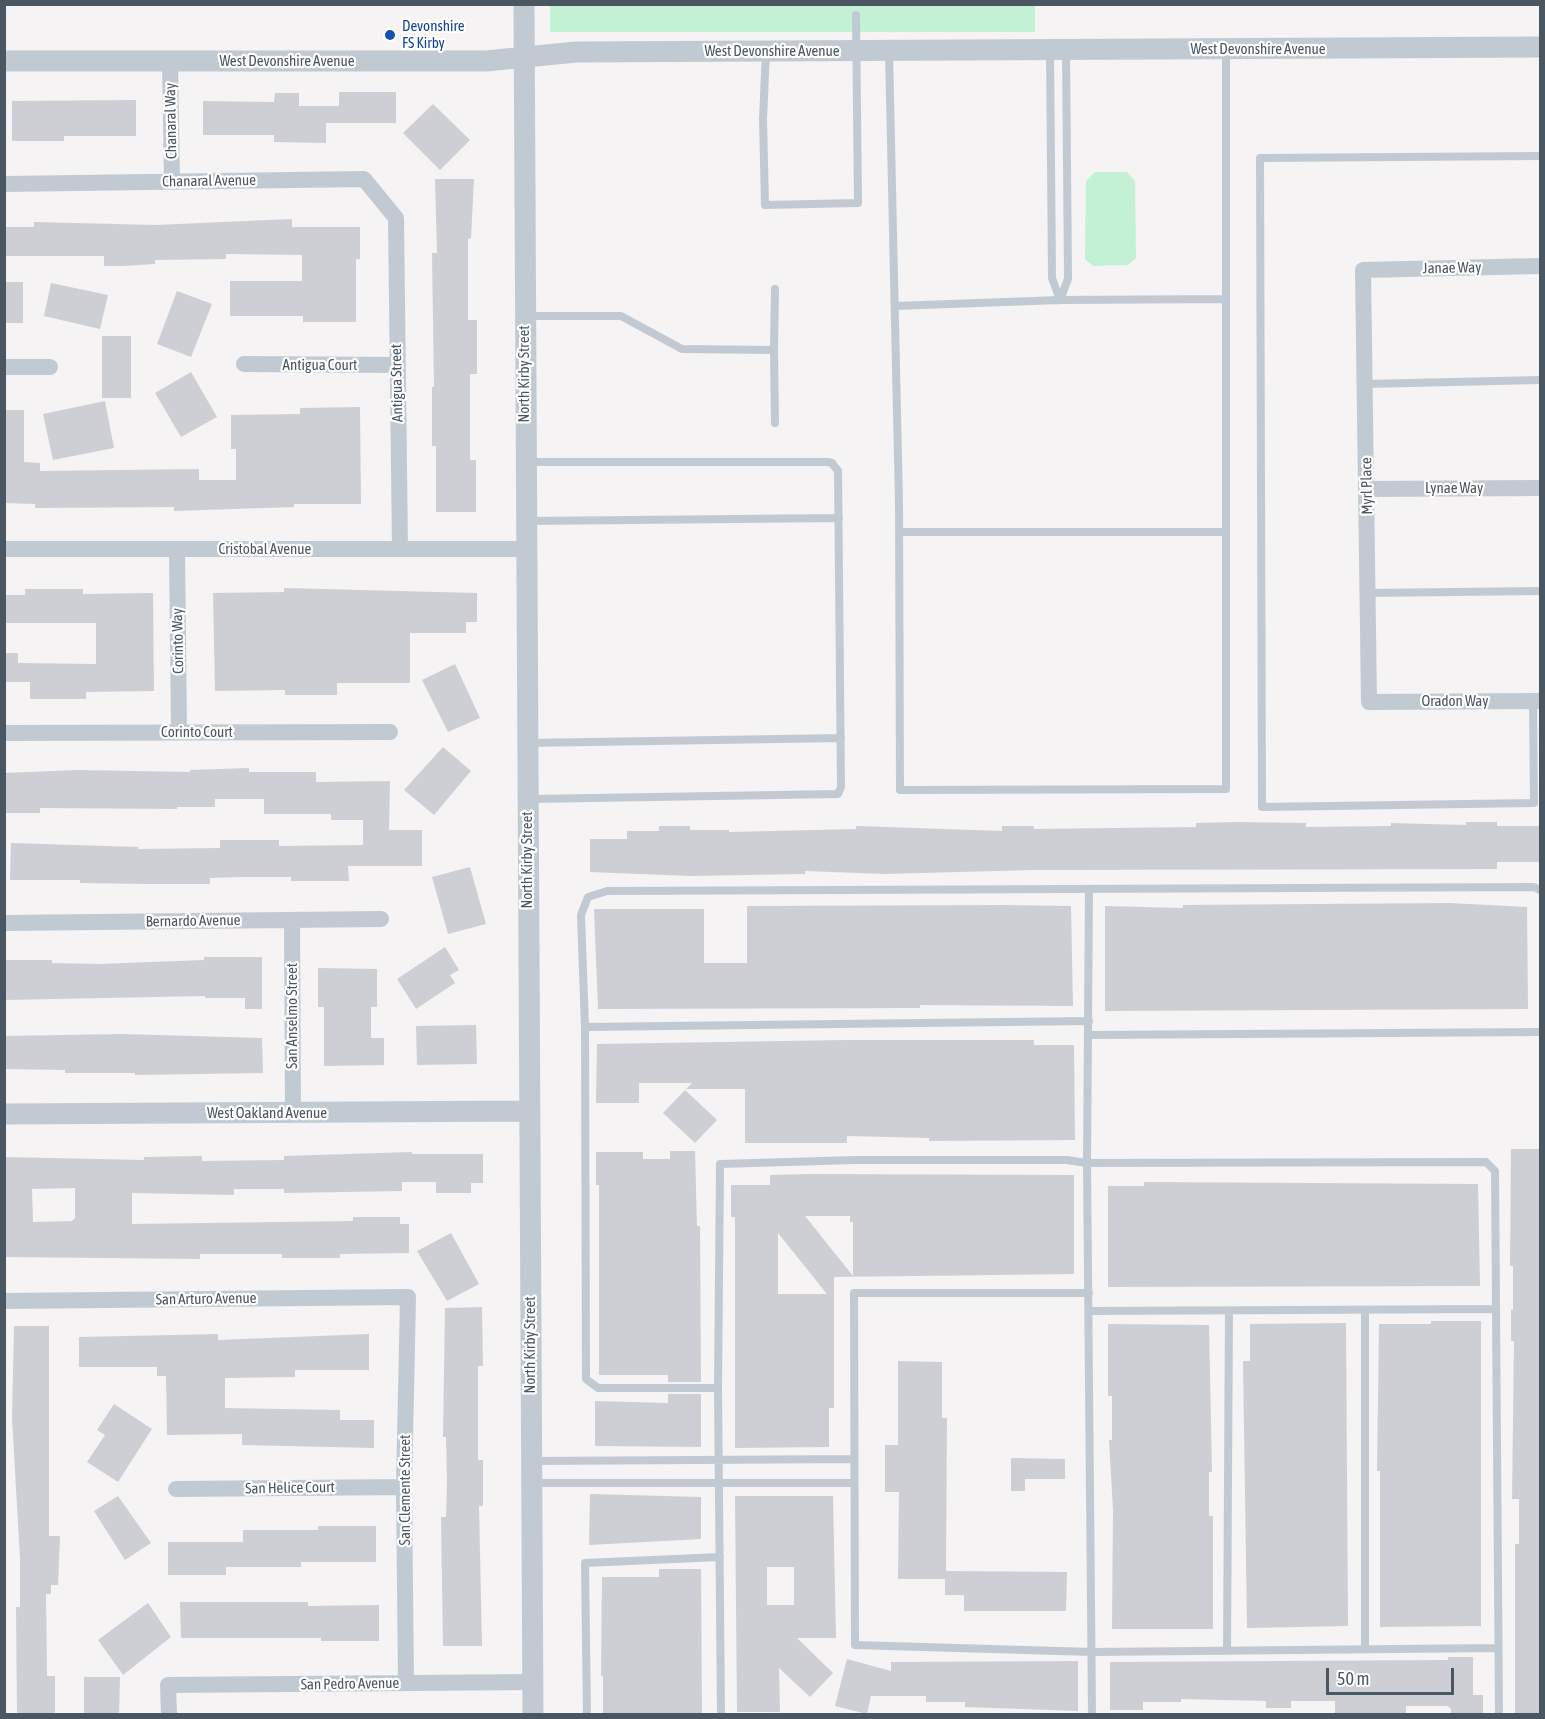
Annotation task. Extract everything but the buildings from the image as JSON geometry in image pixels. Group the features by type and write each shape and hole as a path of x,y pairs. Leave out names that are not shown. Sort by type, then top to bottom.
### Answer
{"street":[{"name":"North Kirby Street","path":"524,4 526,799 533,1714"},
{"name":"West Devonshire Avenue","path":"4,61 486,62 576,52 1540,47"},
{"name":"Chanaral Way","path":"170,60 172,182"},
{"name":"Chanaral Avenue","path":"4,184 364,179 396,218"},
{"name":"Antigua Street","path":"396,218 400,549"},
{"name":"Janae Way","path":"1363,270 1540,266"},
{"name":"Myrl Place","path":"1363,270 1369,702"},
{"name":"Antigua Court","path":"244,364 396,365"},
{"path":"4,367 50,367"},
{"name":"Lynae Way","path":"1367,489 1540,488"},
{"name":"Cristobal Avenue","path":"4,549 525,549"},
{"name":"Corinto Way","path":"177,549 179,732"},
{"name":"Oradon Way","path":"1369,702 1537,701"},
{"name":"Corinto Court","path":"4,733 390,732"},
{"name":"Bernardo Avenue","path":"4,923 381,919"},
{"name":"San Anselmo Street","path":"292,920 293,1113"},
{"name":"West Oakland Avenue","path":"4,1114 529,1111"},
{"name":"San Arturo Avenue","path":"4,1301 408,1297"},
{"name":"San Clemente Street","path":"406,1683 405,1487 408,1297"},
{"name":"San Helice Court","path":"176,1489 405,1487"},
{"name":"San Pedro Avenue","path":"168,1714 168,1685 533,1682"}],"lane":[{"path":"766,51 763,119 765,205 858,203 856,15"},
{"path":"889,50 899,532 900,790 1226,789 1226,49"},
{"path":"1058,50 1051,112 1051,171 1052,278 1060,300"},
{"path":"1058,50 1067,112 1068,279 1060,300"},
{"path":"1051,112 1067,112"},
{"path":"1537,701 1534,803 1262,807 1260,158 1540,156"},
{"path":"1051,171 1067,171"},
{"path":"775,289 775,423"},
{"path":"895,306 1060,300 1226,298"},
{"path":"524,316 621,316 682,349 774,350"},
{"path":"1365,384 1540,380"},
{"path":"525,462 832,463 838,471 842,787 838,795 834,796 526,799"},
{"path":"525,521 839,518"},
{"path":"899,532 1226,532"},
{"path":"1368,593 1540,591"},
{"path":"526,743 841,738"},
{"path":"718,1388 598,1388 586,1379 585,1027 581,915 588,897 597,893 1533,887 1540,890"},
{"path":"1089,890 1087,1163 1092,1714"},
{"path":"585,1027 1089,1021"},
{"path":"1089,1035 1540,1032"},
{"path":"721,1714 718,1388 720,1164 855,1160 1067,1160 1087,1163 1486,1162 1495,1171 1494,1310 1499,1714"},
{"path":"1089,1293 854,1293 855,1645 1093,1652 1498,1648"},
{"path":"1365,1310 1365,1649"},
{"path":"1090,1311 1494,1310"},
{"path":"1227,1651 1230,1311"},
{"path":"531,1461 854,1459"},
{"path":"531,1483 854,1483"},
{"path":"587,1714 585,1563 720,1557"}],"green space":[{"path":"550,5 1035,5 1035,32 550,32"},
{"path":"1095,172 1127,172 1135,181 1136,258 1128,265 1093,266 1085,259 1086,181"}],"place":[{"name":"Devonshire FS Kirby","path":"390,35"}]}
